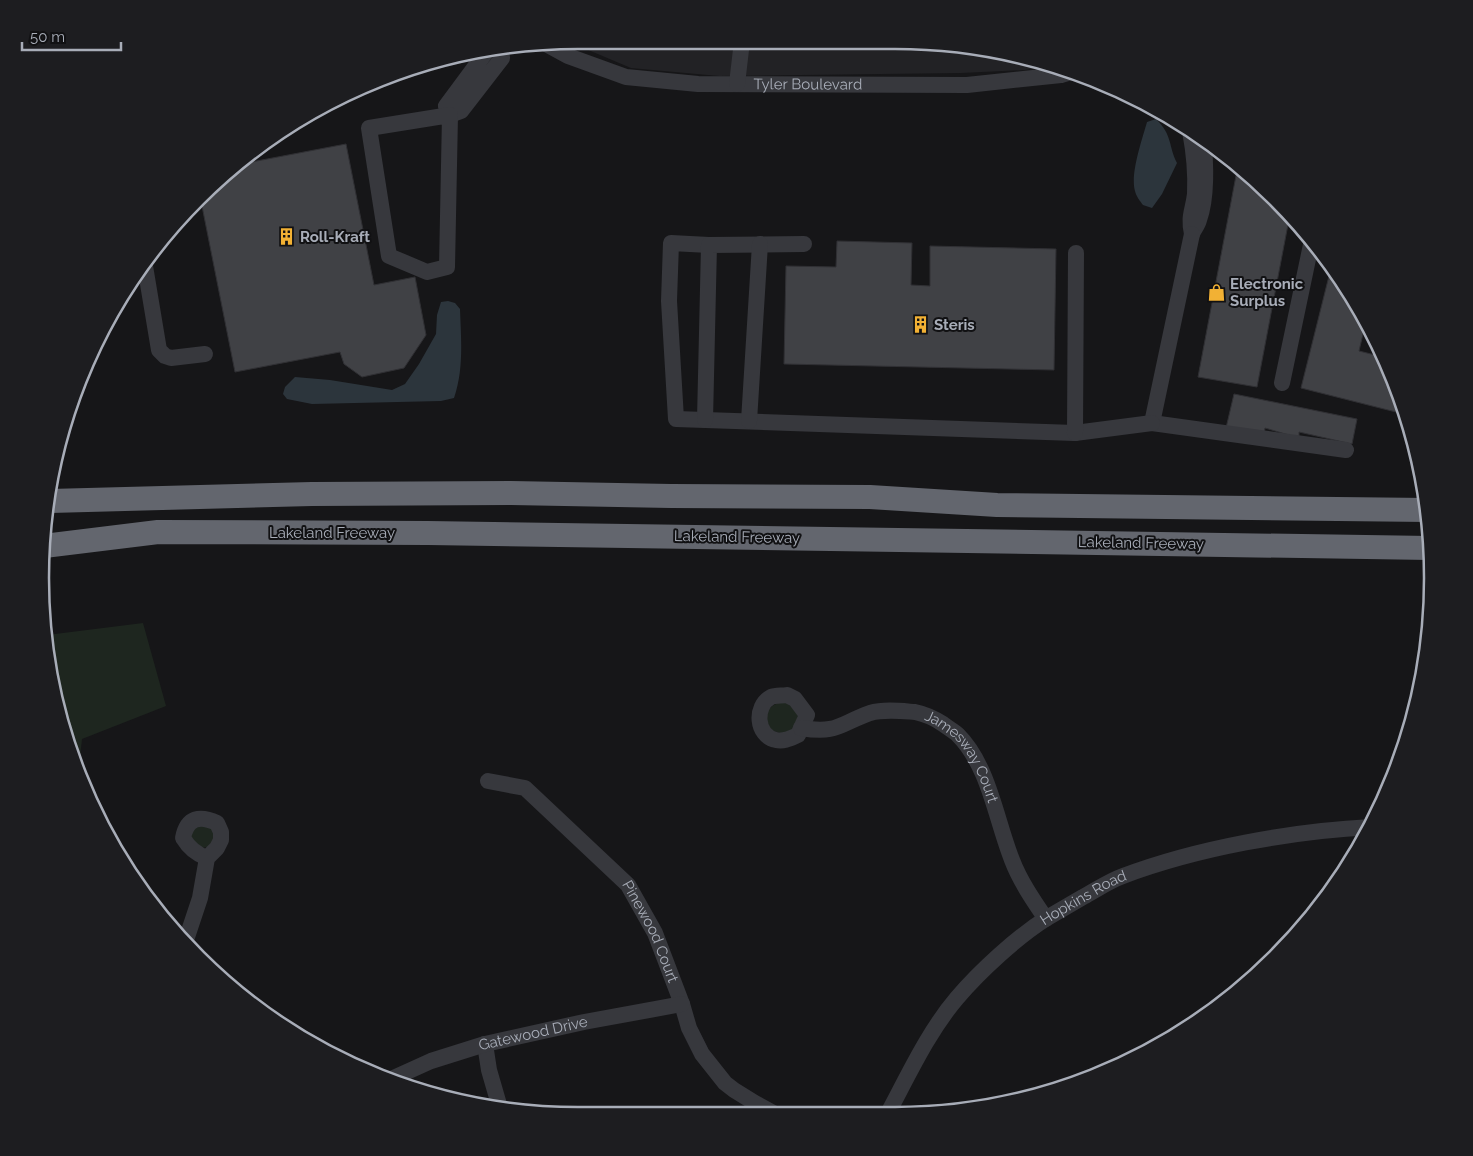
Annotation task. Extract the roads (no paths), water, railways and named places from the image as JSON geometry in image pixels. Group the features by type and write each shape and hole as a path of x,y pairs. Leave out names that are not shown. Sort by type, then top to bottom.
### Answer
{"highway":[{"path":"54,501 312,494 510,493 870,497 997,505 1420,510"},
{"name":"Lakeland Freeway","path":"50,545 158,532 186,532 478,534 1423,548"}],"street":[{"path":"737,84 741,49"},
{"name":"Tyler Boulevard","path":"556,50 568,56 626,77 698,84 967,84 1059,75"},
{"path":"482,58 446,106 450,114 447,267 427,272 389,256 369,128 450,114 461,111 502,58 502,54"},
{"path":"1192,140 1195,153 1194,196 1189,222 1192,234"},
{"path":"1152,423 1192,234 1199,220 1205,188 1204,149"},
{"path":"804,244 671,243 670,301 676,419 1075,433 1152,423 1346,450"},
{"path":"705,420 709,244"},
{"path":"749,421 760,244"},
{"path":"1282,383 1310,250"},
{"path":"1075,433 1076,253"},
{"path":"146,273 159,350 165,356 171,358 205,354"},
{"name":"Jamesway Court","path":"802,728 820,731 834,729 872,713 895,710 918,713 934,718 957,735 970,749 980,769 1012,861 1028,892 1046,919"},
{"name":"Pinewood Court","path":"488,781 525,788 628,885 655,933 691,1033 702,1054 734,1090 762,1107"},
{"name":"Hopkins Road","path":"891,1107 917,1059 956,999 995,960 1046,919 1121,877 1161,863 1240,844 1362,827"},
{"path":"188,936 200,898 208,858"},
{"name":"Gatewood Drive","path":"399,1076 431,1061 485,1044 584,1022 682,1004"},
{"path":"485,1044 489,1070 498,1101"}],"place":[{"name":"Roll-Kraft","path":"286,237"},
{"name":"Electronic Surplus","path":"1216,293"},
{"name":"Steris","path":"920,325"}]}
